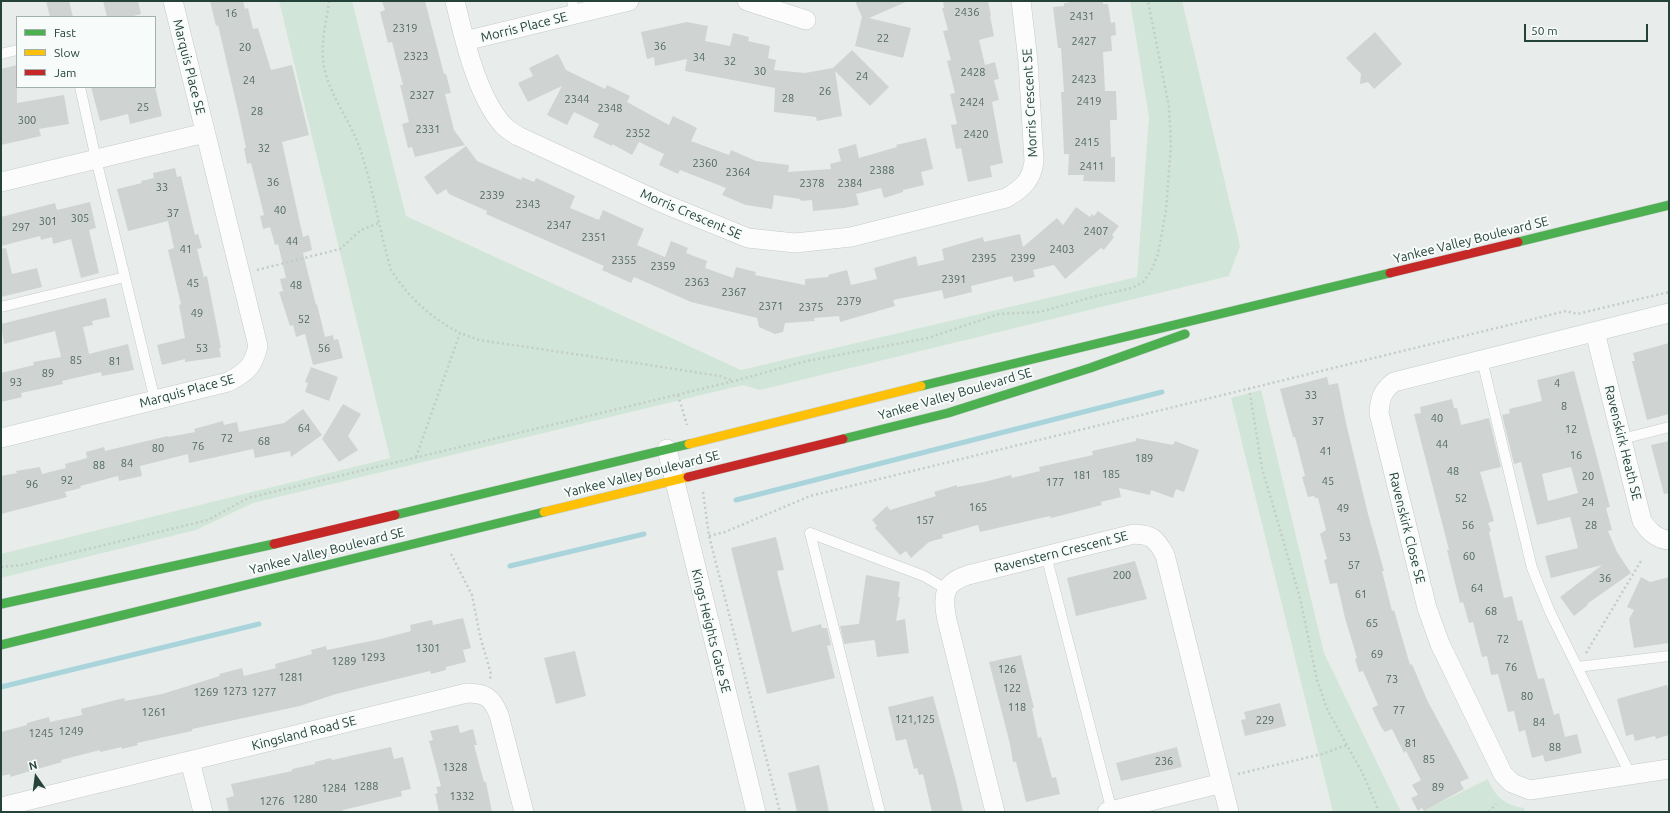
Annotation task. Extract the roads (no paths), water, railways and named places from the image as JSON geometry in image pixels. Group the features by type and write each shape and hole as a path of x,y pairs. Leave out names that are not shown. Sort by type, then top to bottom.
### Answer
{"street":[{"name":"Marquis Place SE","path":"1,438 228,382 249,368 255,359 258,346 173,1"},
{"name":"Morris Crescent SE","path":"455,1 465,41 476,74 495,112 504,125 518,136 667,205 748,238 795,243 851,237 1006,198 1019,191 1027,183 1032,172 1034,161 1028,61 1021,1"},
{"name":"Morris Place SE","path":"465,41 573,8 629,1"},
{"path":"747,1 806,20"},
{"name":"Marquis Place SE","path":"1,182 205,133"},
{"name":"Yankee Valley Boulevard SE","path":"1,604 223,556 667,449 1077,347 1280,300 1669,205"},
{"name":"Yankee Valley Boulevard SE","path":"1,645 948,413 1090,368 1280,300"},
{"name":"Ravenskirk Close SE","path":"1669,313 1394,382 1385,390 1380,399 1379,413 1427,608 1440,644 1502,774 1512,783 1530,790 1669,769"},
{"name":"Ravenskirk Heath SE","path":"1595,332 1642,521 1648,530 1656,536 1669,540"},
{"name":"Kings Heights Gate SE","path":"667,449 756,812"},
{"name":"Ravenstern Crescent SE","path":"946,589 956,579 968,575 1134,534 1147,535 1158,541 1165,555 1230,779 1229,812"},
{"path":"946,589 943,602 995,812"},
{"name":"Kingsland Road SE","path":"1,807 467,693 477,693 488,697 494,703 499,715 524,812"},
{"path":"190,761 203,812"},
{"path":"1110,812 1230,779"}],"lane":[{"path":"1,54 16,50"},
{"path":"80,88 96,159 155,400"},
{"path":"1,307 125,277"},
{"path":"1482,360 1532,568 1550,612 1630,774"},
{"path":"1622,439 1669,427"},
{"path":"880,812 810,532 929,578 946,589"},
{"path":"1046,555 1110,812"},
{"path":"1577,667 1669,656"}],"waterway":[{"path":"736,500 1162,392"},
{"path":"510,566 644,534"},
{"path":"1,687 259,624"}]}
